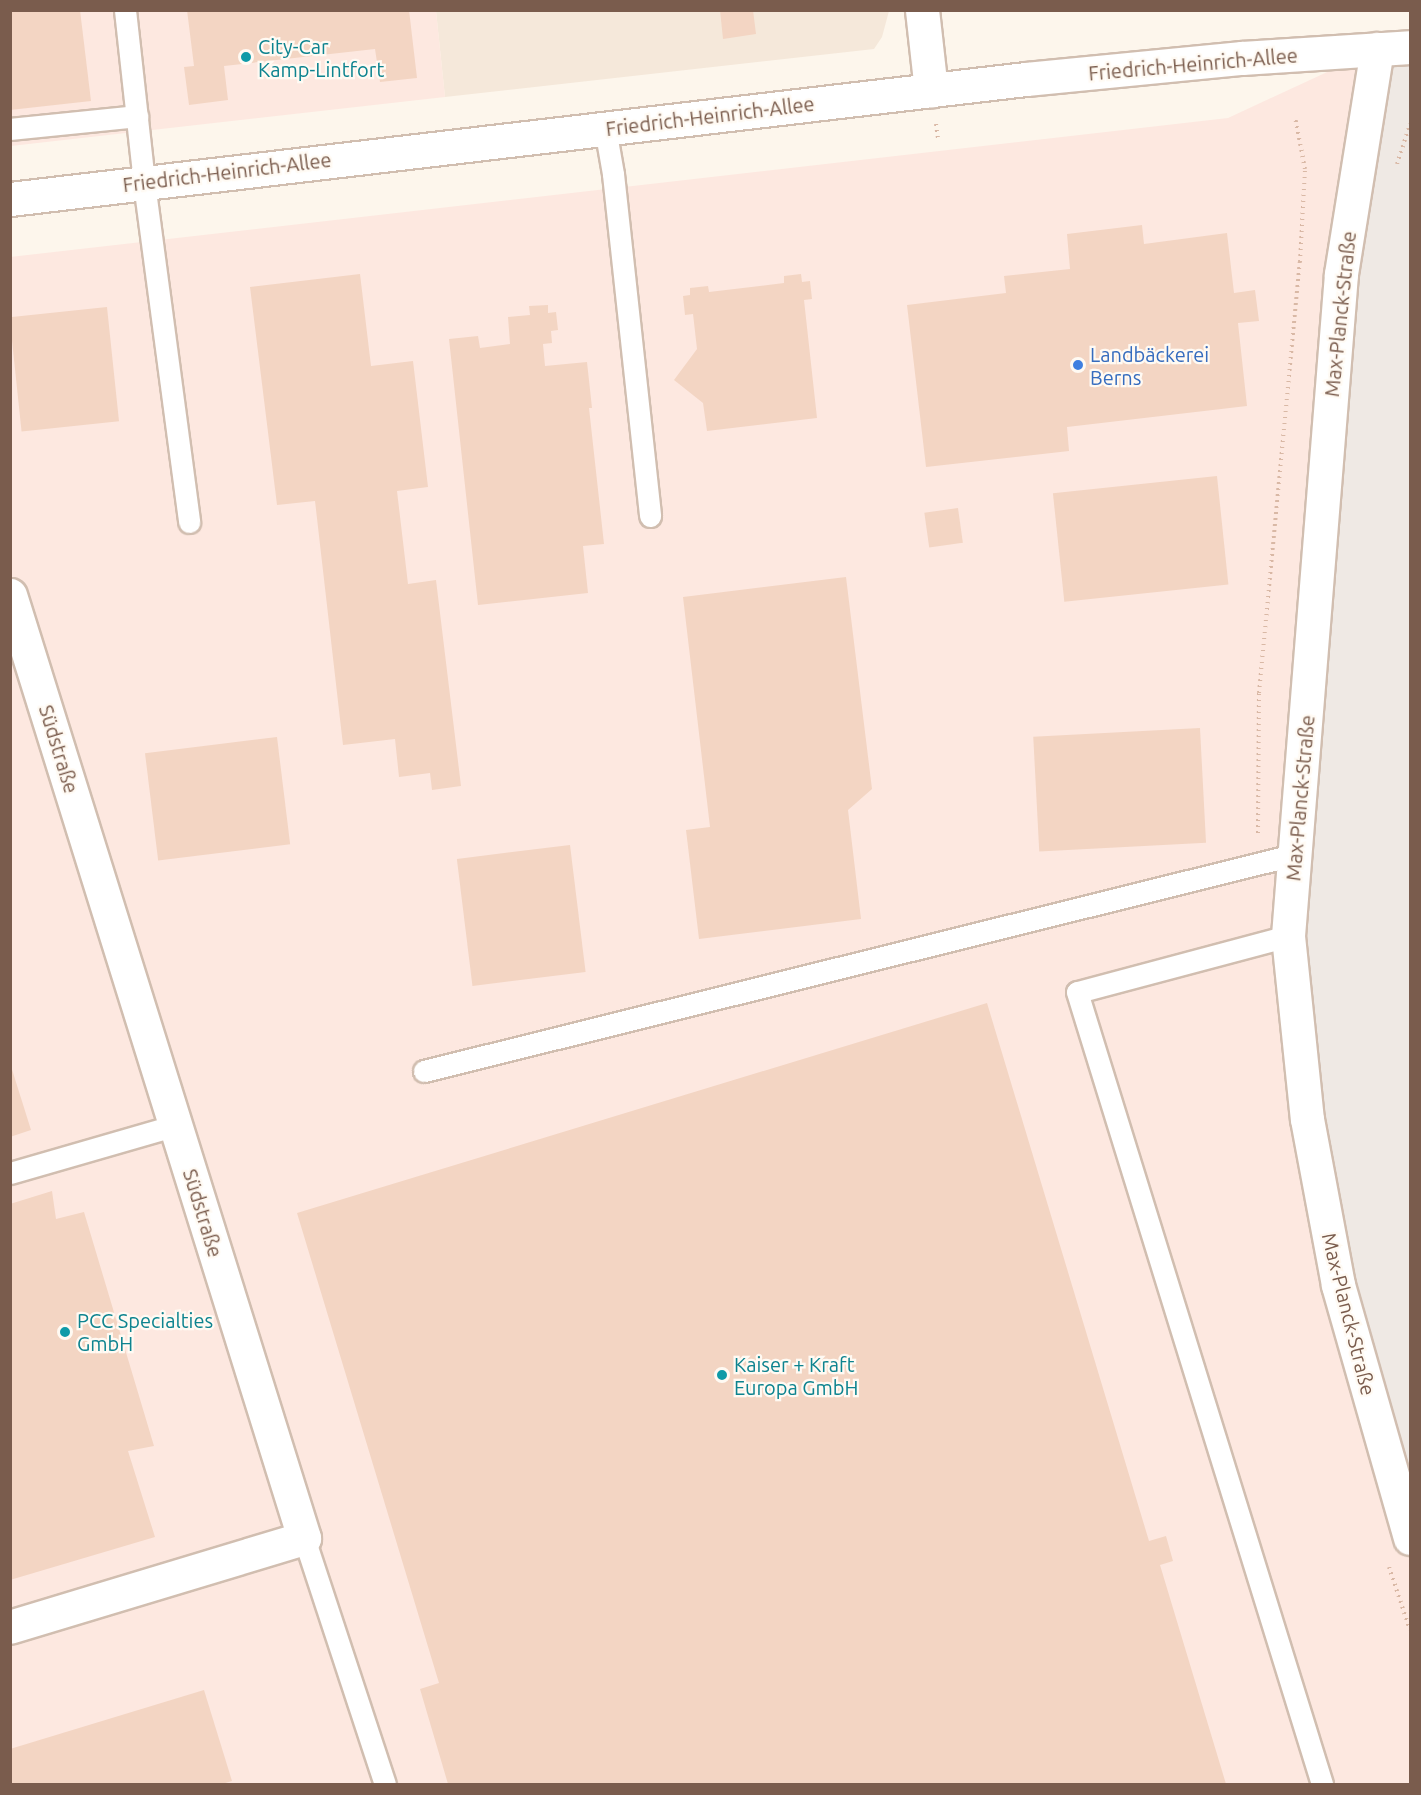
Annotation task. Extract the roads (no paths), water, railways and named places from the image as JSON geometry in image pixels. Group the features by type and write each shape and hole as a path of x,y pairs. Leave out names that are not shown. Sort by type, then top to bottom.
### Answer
{"street":[{"path":"922,10 931,90"},
{"name":"Friedrich-Heinrich-Allee","path":"10,199 931,90 1242,58 1410,47"},
{"name":"Max-Planck-Straße","path":"1377,49 1341,274 1297,854 1288,936 1307,1119 1338,1285 1410,1538"},
{"name":"Südstraße","path":"10,595 304,1538"},
{"path":"10,1627 304,1538"}],"lane":[{"path":"126,10 144,183 189,522"},
{"path":"10,129 137,116"},
{"path":"605,128 613,174 650,516"},
{"path":"424,1071 1297,854"},
{"path":"1288,936 1077,992 1322,1785"},
{"path":"10,1173 176,1125"},
{"path":"304,1538 385,1785"}],"place":[{"name":"City-Car Kamp-Lintfort","path":"246,57"},
{"name":"Landbäckerei Berns","path":"1078,365"},
{"name":"PCC Specialties GmbH","path":"65,1332"},
{"name":"Kaiser + Kraft Europa GmbH","path":"722,1375"}]}
